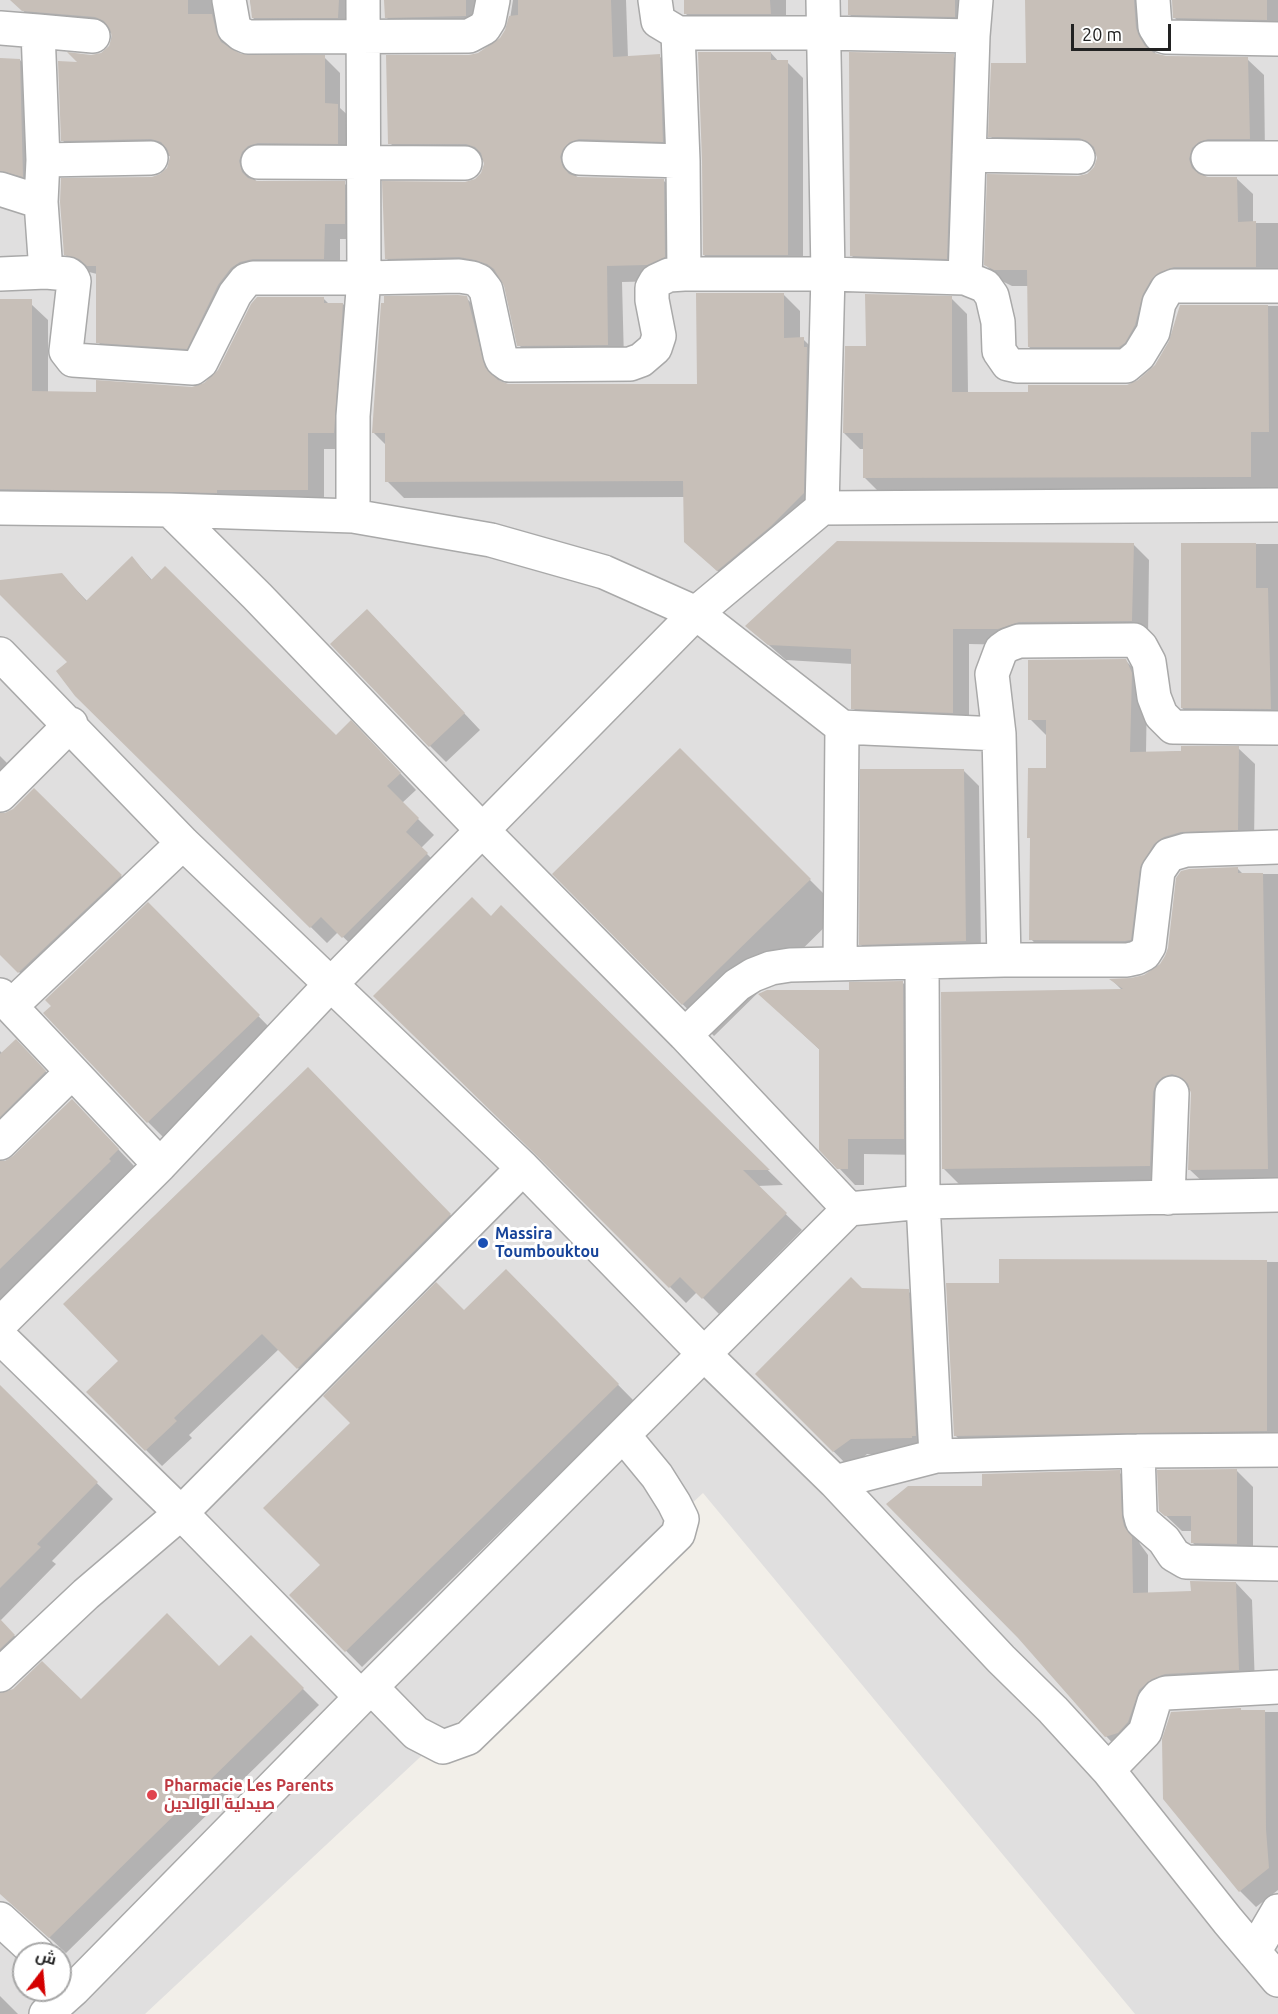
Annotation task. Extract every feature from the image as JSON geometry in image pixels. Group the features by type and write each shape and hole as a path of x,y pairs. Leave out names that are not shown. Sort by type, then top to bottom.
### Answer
{"street":[{"path":"229,0 234,28 248,37 469,36 484,28 489,20 493,0"},
{"path":"353,516 353,416 364,278 363,0"},
{"path":"655,0 658,21 678,33 973,36"},
{"path":"822,508 828,274 823,0"},
{"path":"965,278 976,0"},
{"path":"1153,0 1155,27 1160,35 1166,37 1278,39"},
{"path":"0,28 93,36"},
{"path":"38,31 43,160 41,202 46,272"},
{"path":"678,33 683,161 684,274"},
{"path":"969,156 1078,157"},
{"path":"43,160 151,158"},
{"path":"579,158 683,161"},
{"path":"1208,158 1278,158"},
{"path":"258,162 465,163"},
{"path":"0,189 41,202"},
{"path":"0,274 46,272 68,274 74,280 66,351 73,360 193,368 201,362 235,294 246,280 253,278 459,276 472,278 479,281 486,290 502,360 509,365 630,364 641,360 655,348 659,336 652,288 656,281 669,275 828,274 965,278 985,286 992,296 998,322 999,351 1008,364 1017,366 1126,366 1139,355 1153,332 1159,303 1167,290 1173,286 1278,286"},
{"path":"0,1324 160,1165 330,985 696,613 822,508 1278,505"},
{"path":"0,508 170,510 353,516 490,540 604,572 696,613 842,727 999,734"},
{"path":"170,510 257,596 483,831 685,1035 849,1209"},
{"path":"1004,960 999,734 992,674 1001,650 1019,641 1134,640 1142,647 1149,662 1153,691 1161,715 1173,727 1278,728"},
{"path":"0,654 183,843 523,1168 705,1355 835,1482 1108,1770 1278,1980"},
{"path":"0,795 70,724"},
{"path":"840,963 842,727"},
{"path":"160,1165 6,1000 183,843"},
{"path":"685,1035 737,985 771,968 840,963 1127,960 1136,958 1144,954 1149,946 1158,871 1169,855 1186,850 1278,847"},
{"path":"922,963 923,1202 936,1456"},
{"path":"0,1143 72,1072"},
{"path":"1168,1198 1172,1093"},
{"path":"0,1675 86,1594 181,1513 523,1168"},
{"path":"72,1977 366,1692 849,1209 923,1202 1278,1195"},
{"path":"0,1337 366,1692 416,1733 443,1747 468,1738 678,1534 682,1519 674,1503 657,1476 624,1436"},
{"path":"835,1482 936,1456 1278,1450"},
{"path":"1138,1451 1142,1521 1164,1540 1174,1555 1186,1562 1278,1564"},
{"path":"1108,1770 1144,1732 1154,1702 1159,1696 1166,1693 1278,1687"},
{"path":"1254,1952 1278,1911"},
{"path":"0,1919 25,1942"}],"shaded area":[{"path":"0,0 1278,0 1278,2014 1135,2014 703,1493 145,2014 0,2014"}],"building":[{"path":"10,0 188,0 188,14 212,14 221,42 241,54 325,55 325,103 338,104 338,144 258,143 248,146 242,152 239,161 242,172 248,178 257,181 345,181 345,224 325,224 324,259 253,259 240,262 231,268 218,285 187,349 96,343 96,266 87,266 79,259 64,255 60,202 61,178 152,177 167,168 170,157 161,142 151,139 61,141 58,61 77,62 67,52 91,55 101,53 109,46 112,37 110,29 104,21 95,17 22,11"},
{"path":"250,0 339,0 338,18 252,18"},
{"path":"384,0 466,0 466,16 385,18"},
{"path":"518,0 611,0 613,57 660,54 663,142 579,139 570,142 563,149 560,157 563,167 569,174 578,177 664,179 665,257 647,265 607,266 608,345 517,346 504,286 494,269 487,264 459,257 385,259 382,181 465,182 475,179 481,173 484,164 481,153 475,147 466,144 388,144 386,55 469,55 478,53 500,38 509,16 518,15"},
{"path":"684,0 770,0 771,14 684,14"},
{"path":"848,0 955,0 955,17 848,15"},
{"path":"1025,0 1134,0 1136,28 1139,36 1145,46 1154,53 1166,56 1248,57 1250,139 1208,139 1192,148 1189,159 1192,168 1199,174 1208,177 1237,177 1238,222 1256,221 1256,267 1174,267 1160,272 1151,280 1143,294 1135,325 1125,343 1119,347 1028,347 1027,270 994,270 984,265 987,174 1078,176 1087,174 1094,167 1097,158 1094,147 1079,138 988,137 991,63 1026,63"},
{"path":"1172,0 1267,0 1267,20 1173,18"},
{"path":"698,52 771,52 771,60 788,60 788,255 703,255"},
{"path":"849,52 954,54 947,259 850,256"},
{"path":"0,58 20,59 23,177 0,171"},
{"path":"696,293 784,293 784,338 804,337 804,347 807,347 804,493 771,526 717,571 684,542 683,481 385,482 385,433 372,433 381,303 384,303 384,296 467,296 485,367 498,380 508,384 697,384"},
{"path":"865,294 952,296 952,392 1028,392 1028,385 1127,385 1138,380 1155,365 1169,341 1180,305 1268,305 1269,432 1251,432 1251,477 863,478 863,433 843,433 845,346 866,346"},
{"path":"257,297 324,297 324,303 343,303 334,433 308,433 308,490 217,490 217,493 0,489 0,299 32,299 32,391 96,392 96,380 192,387 204,383 218,370 251,304"},
{"path":"837,541 1134,543 1132,621 1019,622 998,629 953,629 953,713 851,709 851,649 768,645 745,626"},
{"path":"1181,543 1256,543 1256,588 1268,588 1271,709 1181,708"},
{"path":"132,556 151,580 165,566 336,735 351,720 401,773 387,786 419,818 406,832 428,853 342,938 321,917 310,928 75,696 56,671 67,662 0,595 0,580 62,573 86,601"},
{"path":"367,609 465,713 429,747 330,644"},
{"path":"1126,659 1132,673 1130,752 1181,751 1181,746 1239,746 1238,830 1181,832 1164,837 1154,844 1140,868 1131,940 1029,940 1028,768 1046,768 1046,720 1028,720 1028,660"},
{"path":"680,748 811,879 682,1005 552,874"},
{"path":"860,769 964,769 966,941 859,945"},
{"path":"34,788 122,875 18,973 0,955 0,813 13,809"},
{"path":"1238,867 1238,873 1263,873 1268,1169 1188,1170 1191,1093 1188,1084 1182,1078 1172,1074 1156,1083 1153,1092 1150,1166 942,1169 941,992 1123,989 1109,979 1144,975 1160,964 1165,956 1168,948 1176,878 1181,871"},
{"path":"472,897 491,916 501,905 770,1170 743,1170 787,1213 702,1299 680,1277 669,1288 373,996"},
{"path":"148,902 260,1015 147,1123 43,1013 51,1006 45,1000"},
{"path":"903,981 904,1139 848,1139 848,1169 837,1169 819,1150 819,1049 758,994 767,990 849,990 849,982"},
{"path":"16,1039 46,1071 0,1117 0,1054"},
{"path":"308,1067 451,1214 297,1369 262,1334 174,1418 177,1421 145,1451 86,1392 118,1361 63,1304"},
{"path":"72,1099 119,1149 109,1159 111,1161 0,1269 0,1161 13,1156"},
{"path":"999,1259 1267,1260 1267,1431 954,1436 946,1283 999,1283"},
{"path":"506,1269 619,1384 345,1652 289,1595 320,1565 263,1508 350,1423 323,1396 436,1282 464,1310"},
{"path":"851,1277 862,1288 909,1289 916,1436 912,1438 851,1439 833,1452 755,1374"},
{"path":"0,1385 98,1482 37,1544 41,1547 0,1588"},
{"path":"1237,1469 1237,1544 1191,1543 1191,1516 1165,1516 1159,1511 1157,1470"},
{"path":"1120,1470 1122,1517 1124,1526 1132,1537 1133,1593 1191,1591 1190,1581 1236,1582 1239,1670 1165,1674 1152,1679 1139,1690 1128,1722 1118,1733 1105,1737 1018,1638 886,1504 908,1486 982,1486 982,1474"},
{"path":"167,1613 219,1666 251,1635 304,1688 49,1938 0,1894 0,1693 13,1689 42,1661 81,1699"},
{"path":"0,1619 15,1635 0,1649"},
{"path":"1241,1708 1241,1710 1265,1710 1266,1829 1269,1868 1239,1892 1163,1799 1162,1739 1171,1712"}],"place":[{"name":"Massira Toumbouktou","path":"483,1243"},
{"name":"Pharmacie Les Parents صيدلية الوالدين","path":"152,1795"}]}
